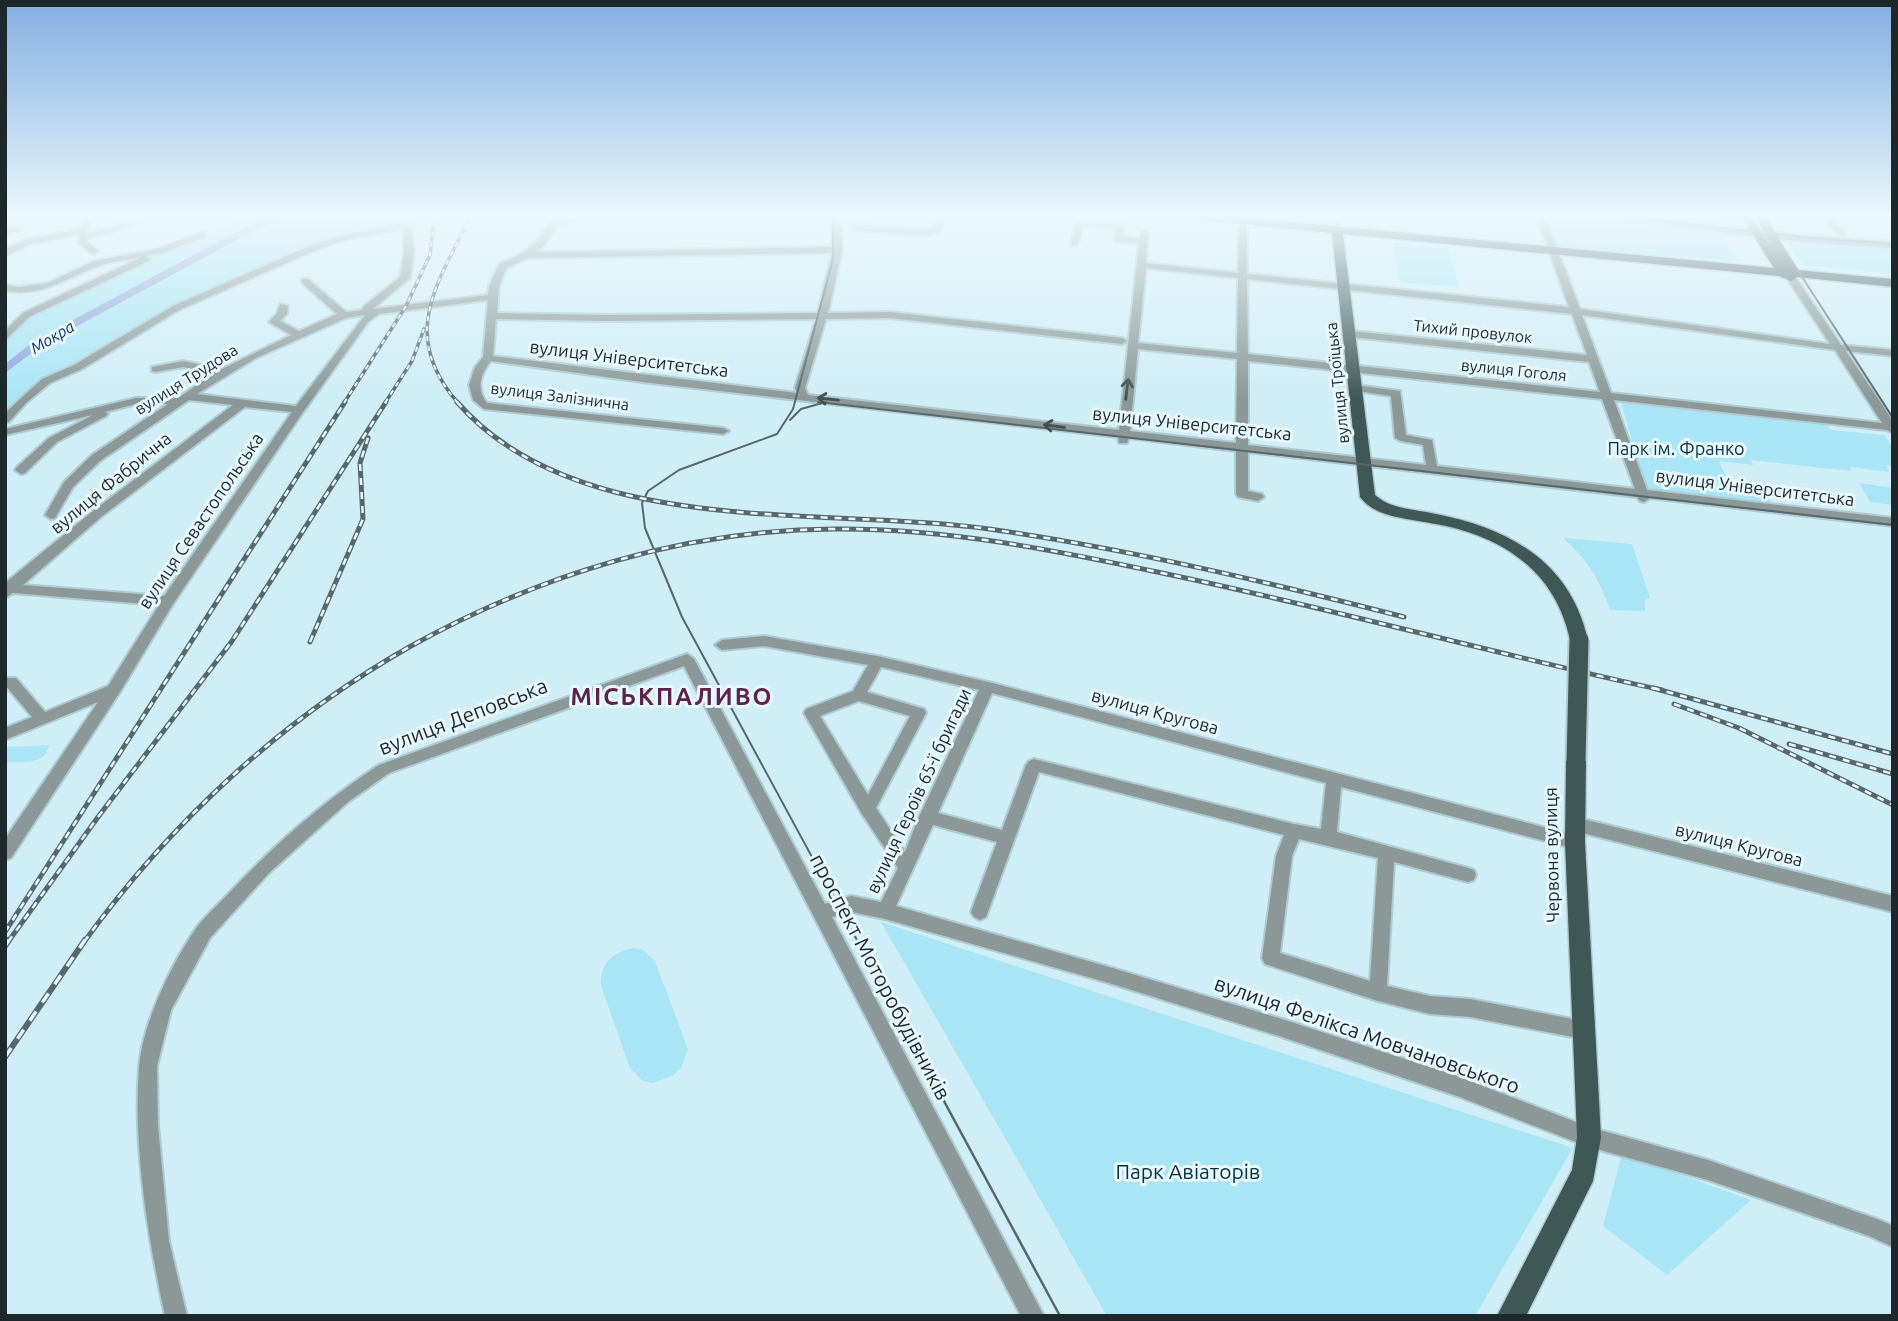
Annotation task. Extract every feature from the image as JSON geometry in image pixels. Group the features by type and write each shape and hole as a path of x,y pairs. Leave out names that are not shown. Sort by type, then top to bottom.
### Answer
{"main road":[{"name":"вулиця Троїцька","path":"1344,276 1363,464 1368,497 1375,504"},
{"path":"1822,276 1893,283"},
{"path":"1864,276 1893,277"},
{"name":"Червона вулиця","path":"1375,504 1385,509 1458,523 1511,545 1536,562 1557,583 1572,608 1579,640 1575,833 1589,1137 1584,1172 1511,1316"}],"street":[{"path":"5,288 19,290 50,285 70,276"},
{"path":"5,337 26,315 114,276"},
{"name":"вулиця Севастопольська","path":"5,420 46,381 78,367 187,302 247,276"},
{"name":"вулиця Севастопольська","path":"5,853 115,688 168,601 299,410 365,320 374,313 366,309 405,276"},
{"name":"вулиця Залізнична","path":"499,276 490,316 488,358 480,367 474,385 478,400 484,406 723,431"},
{"path":"798,395 828,276"},
{"path":"1121,437 1129,341 1138,276"},
{"path":"1241,276 1244,354 1242,494 1258,497"},
{"path":"1248,276 1575,311 1839,348 1893,353"},
{"path":"1562,276 1643,495"},
{"path":"1789,276 1891,425"},
{"path":"305,281 345,315"},
{"name":"вулиця Трудова","path":"51,515 79,472 119,441 223,372 298,335 345,315 493,297"},
{"path":"283,306 282,314 274,322 298,335"},
{"name":"вулиця Гоголя","path":"490,316 607,318 890,315 1891,425"},
{"name":"Тихий провулок","path":"1351,334 1593,359"},
{"name":"вулиця Університетська","path":"488,358 1121,437 1893,522"},
{"path":"156,369 183,364 223,372"},
{"path":"1355,388 1396,394 1401,438 1428,442 1433,470"},
{"path":"5,432 136,401 182,398 299,410"},
{"path":"20,470 42,449 70,430 136,401"},
{"name":"вулиця Фабрична","path":"7,590 97,514 241,404"},
{"name":"вулиця Університетська","path":"1363,464 1643,495 1893,528"},
{"path":"7,590 168,601"},
{"name":"вулиця Кругова","path":"722,645 764,641 877,661 988,687 1335,778 1893,904"},
{"name":"проспект Моторобудівників","path":"687,659 1033,1316"},
{"name":"вулиця Деповська","path":"176,1316 159,1241 148,1126 148,1066 162,1008 204,932 263,868 342,797 384,769 687,659"},
{"path":"859,695 877,661"},
{"path":"11,682 42,719"},
{"name":"вулиця Героїв 65-ї бригади","path":"885,911 988,687"},
{"path":"5,734 91,701 115,688"},
{"path":"868,810 919,713 859,695 811,713 868,810 907,868"},
{"path":"980,912 1034,765 1294,831 1328,837 1468,876"},
{"path":"1328,837 1335,778"},
{"path":"927,817 1007,838"},
{"path":"1294,831 1284,856 1271,958 1378,992 1430,1005 1470,1008 1583,1030"},
{"path":"1378,992 1386,855"},
{"name":"вулиця Фелікса Мовчановського","path":"821,913 851,904 885,911 1109,975 1457,1086 1589,1137 1708,1170 1873,1227 1893,1237"}],"green space":[{"path":"115,276 242,276 207,291 75,366 45,379 5,418 5,342 30,315 62,299 89,290"},
{"path":"1399,276 1456,276 1459,287 1400,282"},
{"name":"Парк ім. Франко","path":"1621,403 1824,423 1831,430 1884,435 1893,448 1893,466 1886,465 1889,472 1850,467 1851,471 1751,460 1753,465 1719,461 1731,481 1742,488 1765,493 1772,504 1646,488"},
{"path":"1859,483 1893,488 1893,505 1870,502"},
{"path":"1563,538 1632,544 1650,598 1645,600 1645,611 1610,610 1592,571"},
{"path":"49,745 47,752 38,759 5,762 5,747"},
{"name":"Парк Авіаторів","path":"881,922 1573,1148 1475,1316 1107,1316"},
{"path":"634,948 643,950 655,961 688,1049 681,1068 672,1076 653,1083 643,1081 630,1068 601,986 603,971 609,960 620,952"},
{"path":"1622,1154 1751,1200 1667,1275 1603,1226"}],"waterway":[{"name":"Мокра","path":"5,370 38,343 163,276"}],"tram line":[{"path":"829,276 793,409 777,434 679,470 648,491 642,503 645,528 682,617 858,942"},
{"path":"1801,276 1893,418"},
{"path":"818,402 824,403"},
{"path":"790,420 801,409 824,403"},
{"path":"824,403 1893,525"},
{"path":"857,940 1060,1316"}],"railway":[{"path":"344,403 406,306 420,276"},
{"path":"442,276 430,308 427,331 430,354 440,378 458,403"},
{"path":"385,403 412,361 424,329"},
{"path":"5,932 345,402"},
{"path":"8,942 98,817 232,641 386,402"},
{"path":"458,403 508,446 568,477 635,497 706,509 924,523 1041,537 1198,567 1404,617"},
{"path":"310,642 363,519 360,463 368,438"},
{"path":"84,942 154,855 232,776 318,706 363,675 460,620 511,597 615,561 669,547 723,538 778,531 834,529 917,532 999,542 1081,556 1225,587 1662,690"},
{"path":"1653,688 1893,754"},
{"path":"1674,704 1739,728 1893,805"},
{"path":"1789,744 1893,774"},
{"path":"5,946 9,940"},
{"path":"5,1057 85,940"}],"district":[{"name":"МІСЬКПАЛИВО","path":"672,697"}]}
